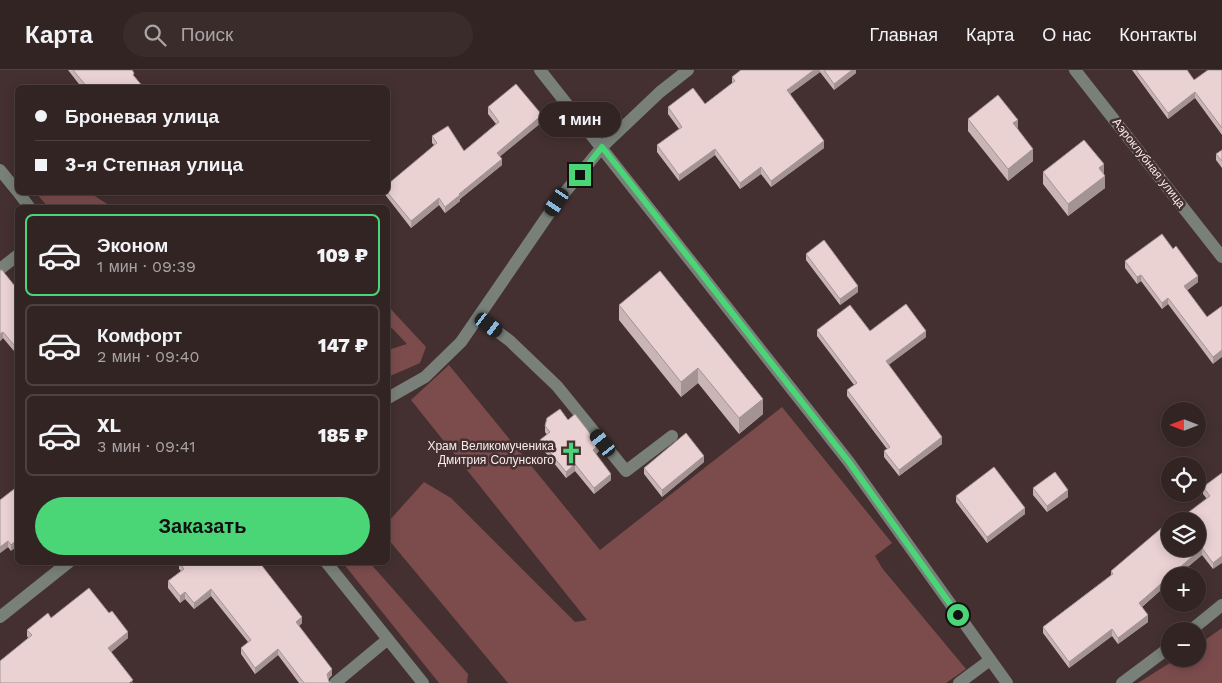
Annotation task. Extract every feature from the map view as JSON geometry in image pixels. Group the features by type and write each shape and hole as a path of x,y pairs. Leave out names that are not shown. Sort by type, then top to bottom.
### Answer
{"street":[{"path":"540,70 849,462 1008,683"},
{"path":"390,397 425,377 461,342 557,202 602,147 660,92 688,70"},
{"name":"Аэроклубная улица","path":"1075,70 1222,257"},
{"path":"0,170 15,188"},
{"path":"0,269 15,257"},
{"path":"478,317 510,341 557,386 626,471 672,436"},
{"path":"0,617 65,565"},
{"path":"328,565 422,683"},
{"path":"1201,622 1222,605"},
{"path":"334,683 388,640"},
{"path":"1122,683 1161,654"},
{"path":"959,683 990,660"}],"shaded area":[{"path":"38,195 93,195 109,205 46,205"},
{"path":"390,308 426,347 420,363 390,376 390,349 407,344 390,326"},
{"path":"449,365 600,550 782,407 892,543 875,556 882,568 966,669 946,683 508,683 390,541 390,520 424,482 451,498 575,622 587,620 411,400"},
{"path":"345,565 372,565 468,674 467,683 439,683"},
{"path":"1222,628 1222,683 1138,683 1163,667 1206,667 1206,639"}],"building":[{"path":"73,70 132,70 133,75 141,85 85,85"},
{"path":"741,70 814,70 787,90 824,141 771,181 761,167 740,183 715,149 679,175 657,145 682,127 668,107 693,88 705,104 735,81 732,77"},
{"path":"824,70 852,70 834,84"},
{"path":"1136,70 1187,70 1194,80 1208,70 1222,70 1222,128 1195,92 1168,113"},
{"path":"516,84 542,115 497,153 502,159 460,195 445,207 439,198 411,221 389,195 390,182 437,143 432,136 448,126 464,151 499,122 488,107"},
{"path":"998,95 1018,120 1013,123 1033,149 1008,169 968,119"},
{"path":"1084,140 1104,164 1099,168 1105,176 1068,204 1043,172"},
{"path":"1222,150 1222,161 1216,154"},
{"path":"1162,234 1173,249 1176,246 1198,276 1184,286 1207,317 1222,306 1222,350 1213,357 1168,298 1162,303 1141,275 1137,277 1125,261"},
{"path":"824,240 858,286 840,299 806,254"},
{"path":"0,270 2,270 15,286 15,344 3,332 0,334"},
{"path":"660,271 763,399 739,418 698,368 681,382 619,305"},
{"path":"906,304 926,331 886,361 942,437 899,470 884,451 890,447 847,390 857,383 817,330 850,305 870,331"},
{"name":"Храм Великомученика Дмитрия Солунского","path":"560,409 568,420 575,414 599,445 593,450 611,474 594,488 575,464 566,472 540,440 550,432 545,426 547,418"},
{"path":"686,433 704,456 662,490 644,468"},
{"path":"994,467 1025,508 987,537 956,496"},
{"path":"1055,472 1068,490 1047,506 1033,488"},
{"path":"1222,473 1222,556 1213,563 1206,553 1206,512 1189,512 1202,502 1206,502 1206,499 1210,496 1206,491 1206,485"},
{"path":"15,488 15,542 11,545 8,541 0,547 0,500"},
{"path":"1161,528 1161,557 1192,557 1180,567 1161,567 1161,584 1139,603 1148,615 1118,638 1112,629 1069,662 1043,627 1113,574 1111,571"},
{"path":"181,565 261,565 302,617 296,622 332,669 327,674 331,683 304,683 278,649 255,668 241,648 251,640 211,589 194,603 185,592 180,596 168,581 184,569"},
{"path":"89,588 109,613 112,611 128,632 108,648 133,680 129,683 0,683 0,661 32,635 27,630 48,613 51,618"}],"place":[{"name":"Храм Великомученика Дмитрия Солунского","path":"571,453"}],"route":[{"path":"580,175 602,147 849,462 958,615"}]}
